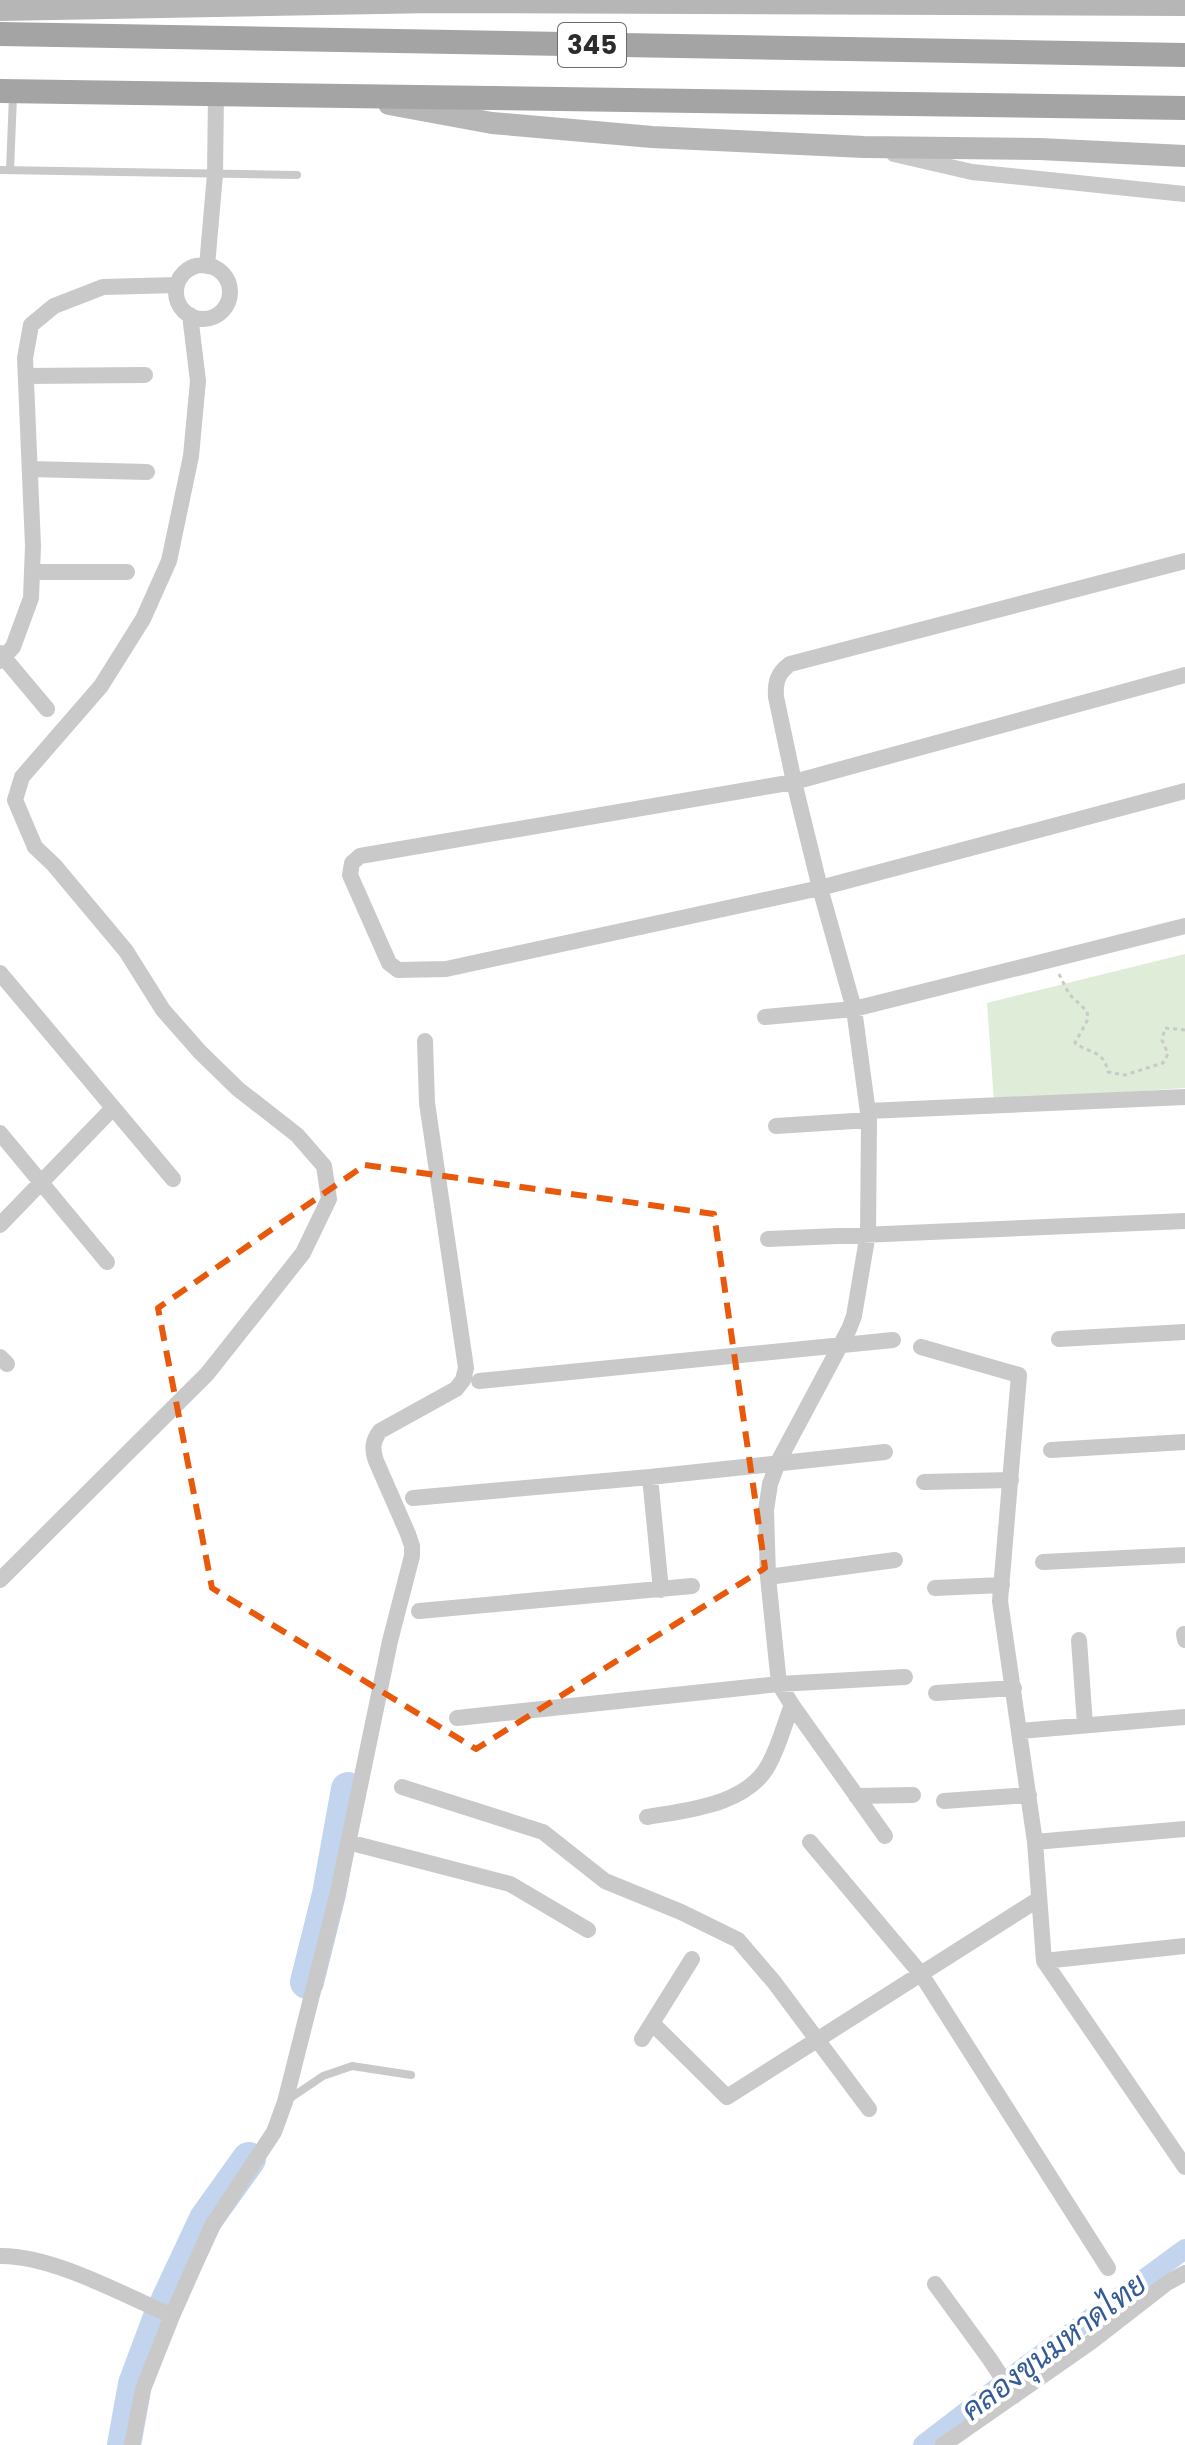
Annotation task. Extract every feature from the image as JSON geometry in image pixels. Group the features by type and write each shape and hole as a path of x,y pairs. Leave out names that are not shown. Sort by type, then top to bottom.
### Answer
{"main road":[{"path":"815,3 928,0"},
{"name":"345","path":"0,10 435,2 1185,5"},
{"name":"345","path":"0,34 1185,55"},
{"name":"345","path":"6,91 1185,108"},
{"name":"345","path":"347,95 492,123 652,137 864,147 1039,149 1185,157"}],"street":[{"path":"207,266 215,174 216,94"},
{"path":"864,147 972,172 1185,194"},
{"path":"0,1580 207,1374 303,1253 329,1199 324,1166 297,1135 238,1089 163,1010 126,951 54,865 35,847 15,800 22,777 101,686 143,619 169,561 191,456 198,381 190,315 179,302 177,285 188,270 196,266 214,267 227,279 230,287 223,311 208,318 190,315"},
{"path":"47,709 1,657 13,647 31,598 33,546 25,358 31,325 54,306 103,287 177,285"},
{"path":"26,376 145,375"},
{"path":"30,469 147,472"},
{"path":"885,1836 779,1684 768,1577 766,1510 770,1484 778,1462 854,1316 868,1233 869,1116 854,1009 794,782 775,684 780,672 790,664 1185,561"},
{"path":"32,572 127,572"},
{"path":"1185,675 794,782 360,856 352,863 350,875 389,963 398,970 446,969 820,888 1185,791"},
{"path":"765,1017 854,1009 1185,926"},
{"path":"0,973 173,1179"},
{"path":"132,2445 143,2389 170,2315 212,2226 274,2132 285,2102 338,1892 390,1641 412,1556 408,1534 372,1449 374,1438 389,1425 456,1389 463,1380 466,1368 427,1103 425,1041"},
{"path":"776,1126 869,1116 1185,1097"},
{"path":"0,1225 113,1108"},
{"path":"0,1133 107,1262"},
{"path":"768,1239 1185,1221"},
{"path":"1059,1339 1185,1332"},
{"path":"479,1381 893,1340"},
{"path":"921,1347 1019,1375 1000,1601 1035,1842 1044,1961 1185,2167"},
{"path":"1051,1450 1185,1442"},
{"path":"413,1498 885,1452"},
{"path":"650,1477 661,1590"},
{"path":"924,1482 1011,1480"},
{"path":"1043,1562 1185,1555"},
{"path":"768,1577 895,1560"},
{"path":"935,1588 1002,1585"},
{"path":"419,1611 692,1586"},
{"path":"1184,1634 1185,1640"},
{"path":"1079,1640 1085,1725"},
{"path":"457,1718 779,1684 905,1677"},
{"path":"936,1693 1014,1688"},
{"path":"647,1817 716,1805 753,1783 770,1763 792,1705"},
{"path":"1020,1731 1185,1717"},
{"path":"402,1787 543,1832 605,1881 681,1912 738,1940 774,1982 869,2109"},
{"path":"856,1796 913,1795"},
{"path":"944,1801 1029,1795"},
{"path":"1035,1842 1185,1829"},
{"path":"348,1842 510,1884 588,1930"},
{"path":"810,1842 921,1974 1108,2268"},
{"path":"652,2023 727,2097 1039,1899"},
{"path":"1044,1961 1185,1946"},
{"path":"642,2039 692,1959"},
{"path":"0,2256 20,2256 50,2264 170,2315"},
{"path":"943,2445 1011,2392 1184,2274"},
{"path":"935,2284 1011,2392"}],"lane":[{"path":"6,91 5,170 297,175"},
{"path":"285,2102 323,2076 352,2066 411,2075"}],"path":[{"path":"1052,959 1069,994 1087,1011 1088,1019 1075,1043 1081,1048 1097,1051 1106,1062 1108,1072 1125,1075 1163,1063 1168,1054 1162,1040 1165,1028 1185,1030"}],"highlighted area":[{"path":"365,1165 714,1214 765,1568 476,1749 212,1588 158,1308"}],"green space":[{"path":"1185,954 1185,1088 994,1101 987,1003"}],"waterway":[{"path":"307,1982 329,1894 348,1789"},
{"path":"124,2445 135,2384 160,2317 206,2219 249,2159"},
{"name":"คลองขุนมหาดไทย","path":"923,2445 1185,2249"}]}
